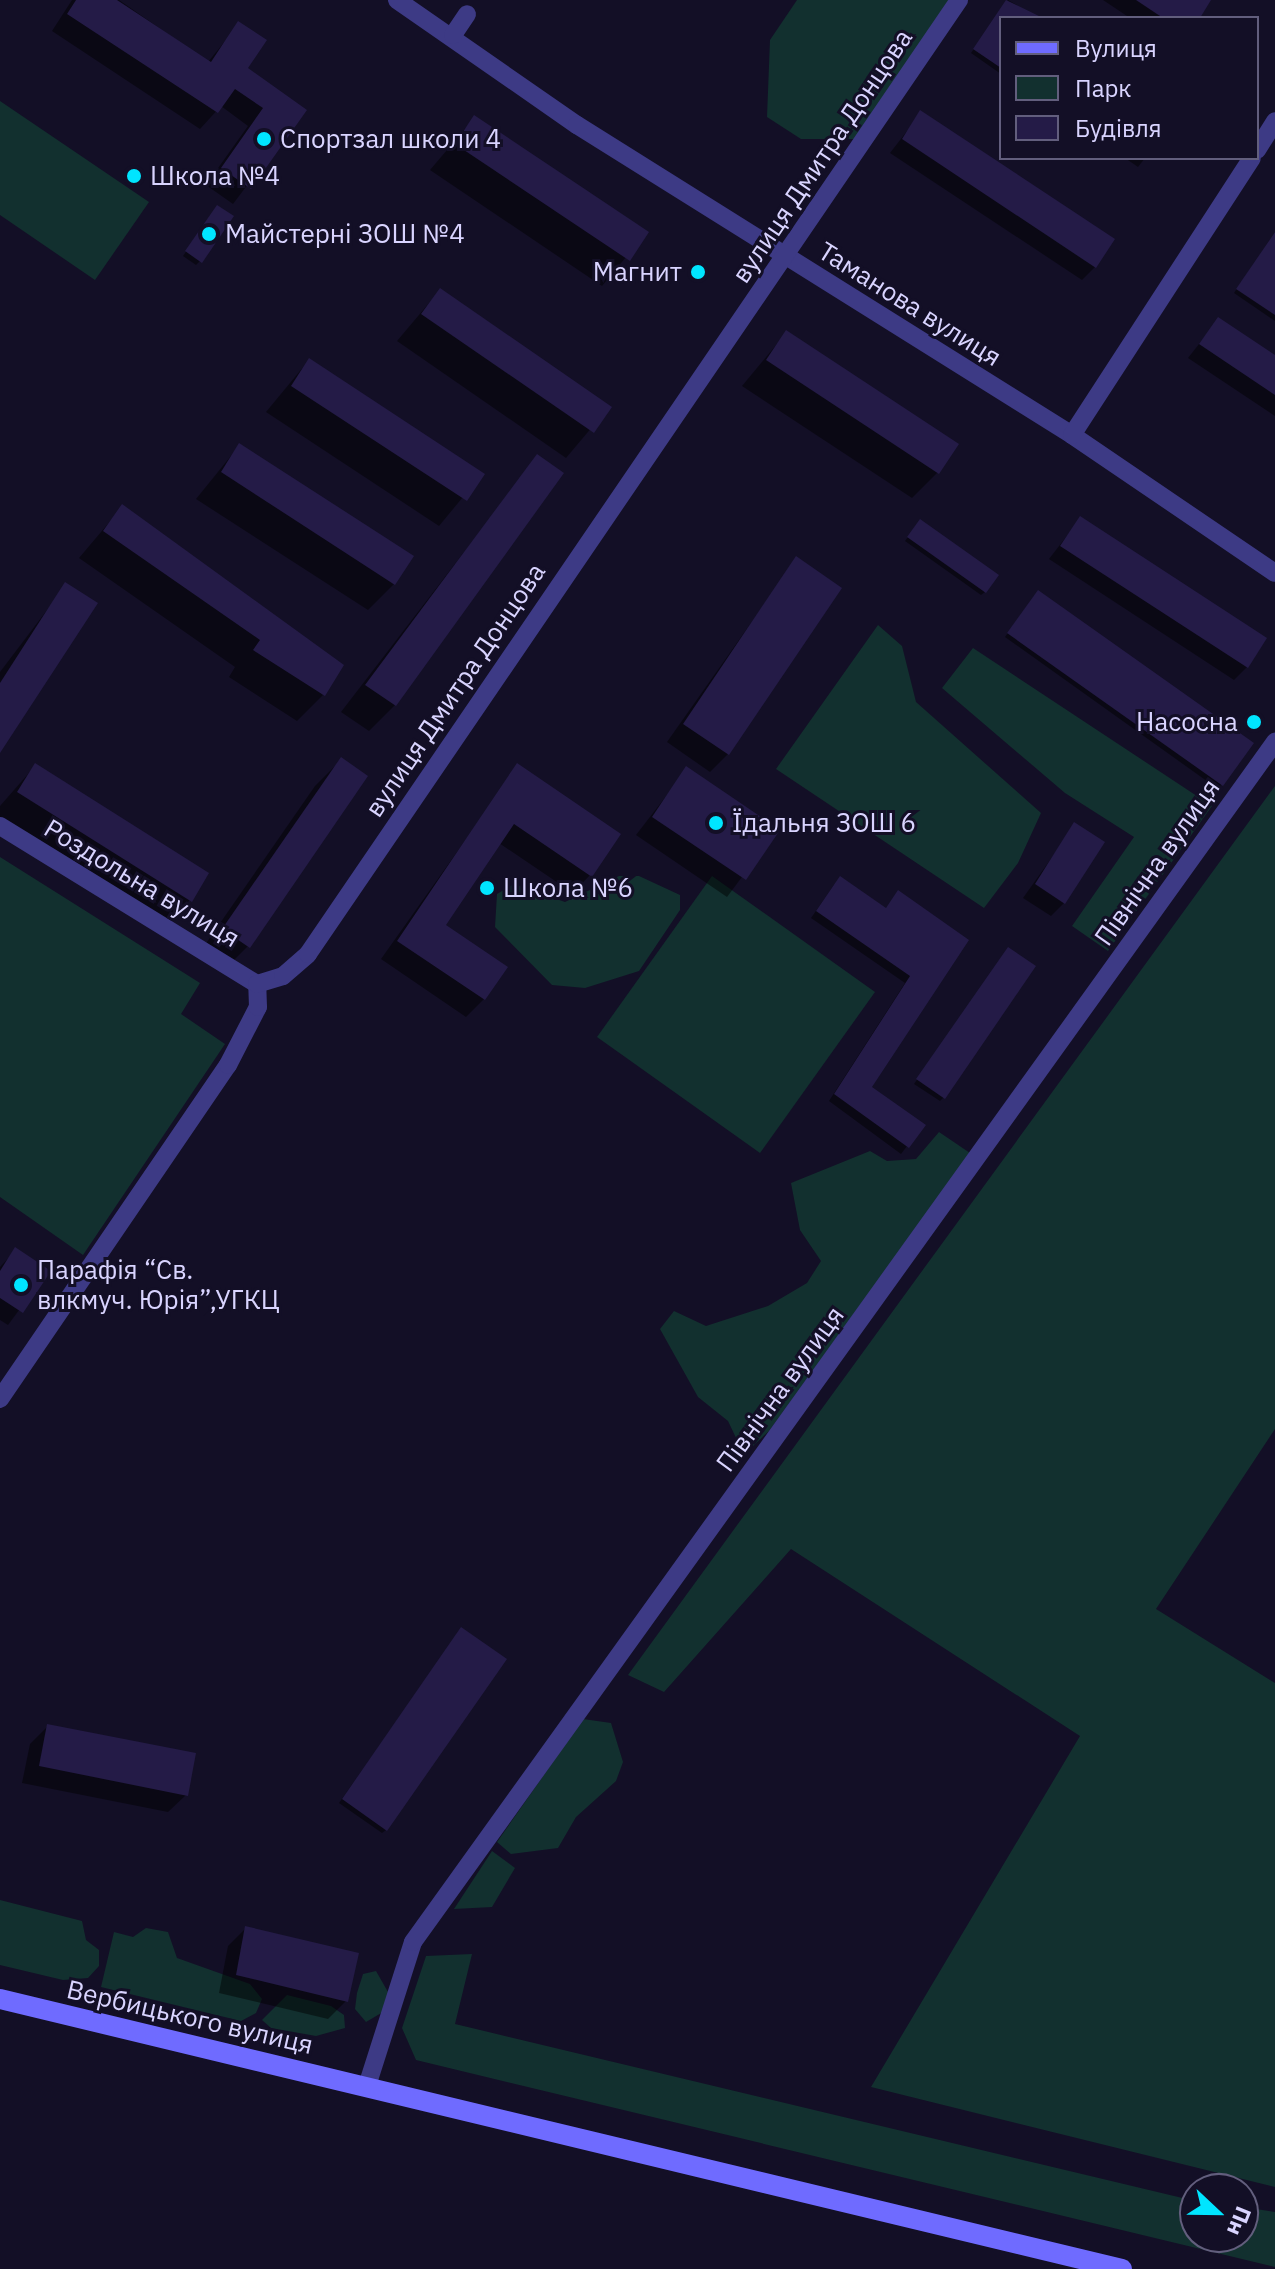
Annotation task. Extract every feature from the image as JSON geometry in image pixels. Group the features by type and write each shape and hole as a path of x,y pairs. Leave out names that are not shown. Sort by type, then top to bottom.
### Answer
{"main road":[{"name":"Вербицького вулиця","path":"0,1999 1122,2269"}],"street":[{"name":"Таманова вулиця","path":"397,0 453,35 577,125 1072,435 1275,573"},
{"name":"вулиця Дмитра Донцова","path":"257,984 283,976 308,954 959,0"},
{"path":"453,35 467,14"},
{"path":"1259,147 1275,121"},
{"path":"1072,435 1251,160"},
{"name":"Північна вулиця","path":"367,2086 413,1942 1275,742"},
{"name":"Роздольна вулиця","path":"0,826 257,984"},
{"path":"0,1399 228,1065 258,1007 257,984"}],"green space":[{"path":"797,0 952,0 860,139 801,139 767,117 770,40"},
{"path":"0,101 149,202 95,280 0,215"},
{"path":"878,625 902,646 916,702 1041,813 1018,863 984,908 776,769"},
{"path":"973,648 1212,806 1108,951 1072,926 1134,837 1065,793 942,688"},
{"path":"1275,786 1275,1429 1156,1609 1275,1683 1275,2187 1259,2183 1259,2173 1218,2173 871,2087 1080,1736 791,1549 664,1692 628,1675"},
{"path":"0,857 200,983 181,1014 225,1044 83,1255 0,1197"},
{"path":"619,876 639,876 680,895 680,910 639,971 585,988 552,985 495,927 497,894 514,884 565,902"},
{"path":"712,876 875,992 760,1153 597,1037"},
{"path":"939,1132 970,1153 769,1431 753,1446 738,1442 728,1421 698,1397 660,1329 674,1311 706,1326 768,1306 807,1283 821,1261 800,1230 791,1183 870,1151 887,1161 916,1159"},
{"path":"583,1719 611,1723 623,1762 616,1781 576,1817 558,1848 511,1854 497,1842"},
{"path":"492,1851 515,1868 492,1907 454,1909"},
{"path":"0,1900 82,1921 86,1940 99,1950 99,1966 88,1978 63,1980 0,1965"},
{"path":"146,1928 168,1932 177,1958 250,1984 262,1999 256,2013 241,2021 101,1987 114,1932 133,1937"},
{"path":"472,1954 455,2024 1179,2197 1179,2244 416,2060 402,2028 426,1956"},
{"path":"376,1971 388,1992 383,2012 366,2022 355,2009 357,1993 363,1974"},
{"path":"287,1995 331,2006 344,2015 345,2028 316,2036 271,2028 262,2020"},
{"path":"1259,2210 1275,2212 1275,2267 1217,2253 1259,2253"}],"building":[{"path":"76,0 117,0 211,62 238,21 267,40 248,68 307,110 251,189 221,168 263,108 235,89 218,113 67,14"},
{"path":"1006,0 1039,16 999,16 999,67 973,49"},
{"path":"1136,0 1211,0 1201,16 1160,16"},
{"path":"920,110 1115,239 1096,268 902,139"},
{"path":"474,115 649,232 630,261 455,144"},
{"name":"Майстерні ЗОШ №4","path":"217,205 234,216 202,263 185,251"},
{"path":"1275,232 1275,315 1236,289"},
{"path":"440,288 612,407 594,433 421,314"},
{"path":"1218,317 1275,355 1275,395 1199,344"},
{"path":"786,330 959,444 939,474 766,360"},
{"path":"309,358 485,474 467,501 291,386"},
{"path":"239,443 414,556 395,585 221,472"},
{"path":"537,454 564,473 396,706 365,685"},
{"path":"122,504 344,665 325,696 253,650 260,640 103,531"},
{"path":"1080,516 1267,638 1248,668 1060,546"},
{"path":"920,519 999,575 986,593 907,537"},
{"path":"796,556 842,588 729,755 683,724"},
{"path":"65,582 98,603 0,753 0,683"},
{"path":"1038,590 1254,743 1223,786 1007,633"},
{"path":"341,757 368,776 250,948 222,929"},
{"path":"35,763 209,873 192,902 17,792"},
{"path":"517,763 621,834 592,877 514,824 446,925 508,967 485,1000 397,941"},
{"name":"Їдальня ЗОШ 6","path":"686,766 780,830 746,880 652,817"},
{"path":"1074,822 1105,842 1065,904 1035,884"},
{"path":"840,876 886,908 898,890 969,940 872,1087 926,1125 909,1148 834,1094 910,976 816,911"},
{"path":"1008,947 1036,966 945,1099 916,1079"},
{"name":"Парафія “Св. влкмуч. Юрія”,УГКЦ","path":"15,1247 51,1271 23,1313 0,1298 0,1271"},
{"path":"461,1627 507,1659 387,1831 342,1799"},
{"path":"47,1724 196,1753 188,1796 39,1766"},
{"path":"245,1926 359,1953 348,2002 236,1975"}],"place":[{"name":"Спортзал школи 4","path":"264,139"},
{"name":"Школа №4","path":"134,176"},
{"name":"Майстерні ЗОШ №4","path":"209,234"},
{"name":"Магнит","path":"698,272"},
{"name":"Насосна","path":"1254,722"},
{"name":"Їдальня ЗОШ 6","path":"716,823"},
{"name":"Школа №6","path":"487,888"},
{"name":"Парафія “Св. влкмуч. Юрія”,УГКЦ","path":"21,1285"}]}
